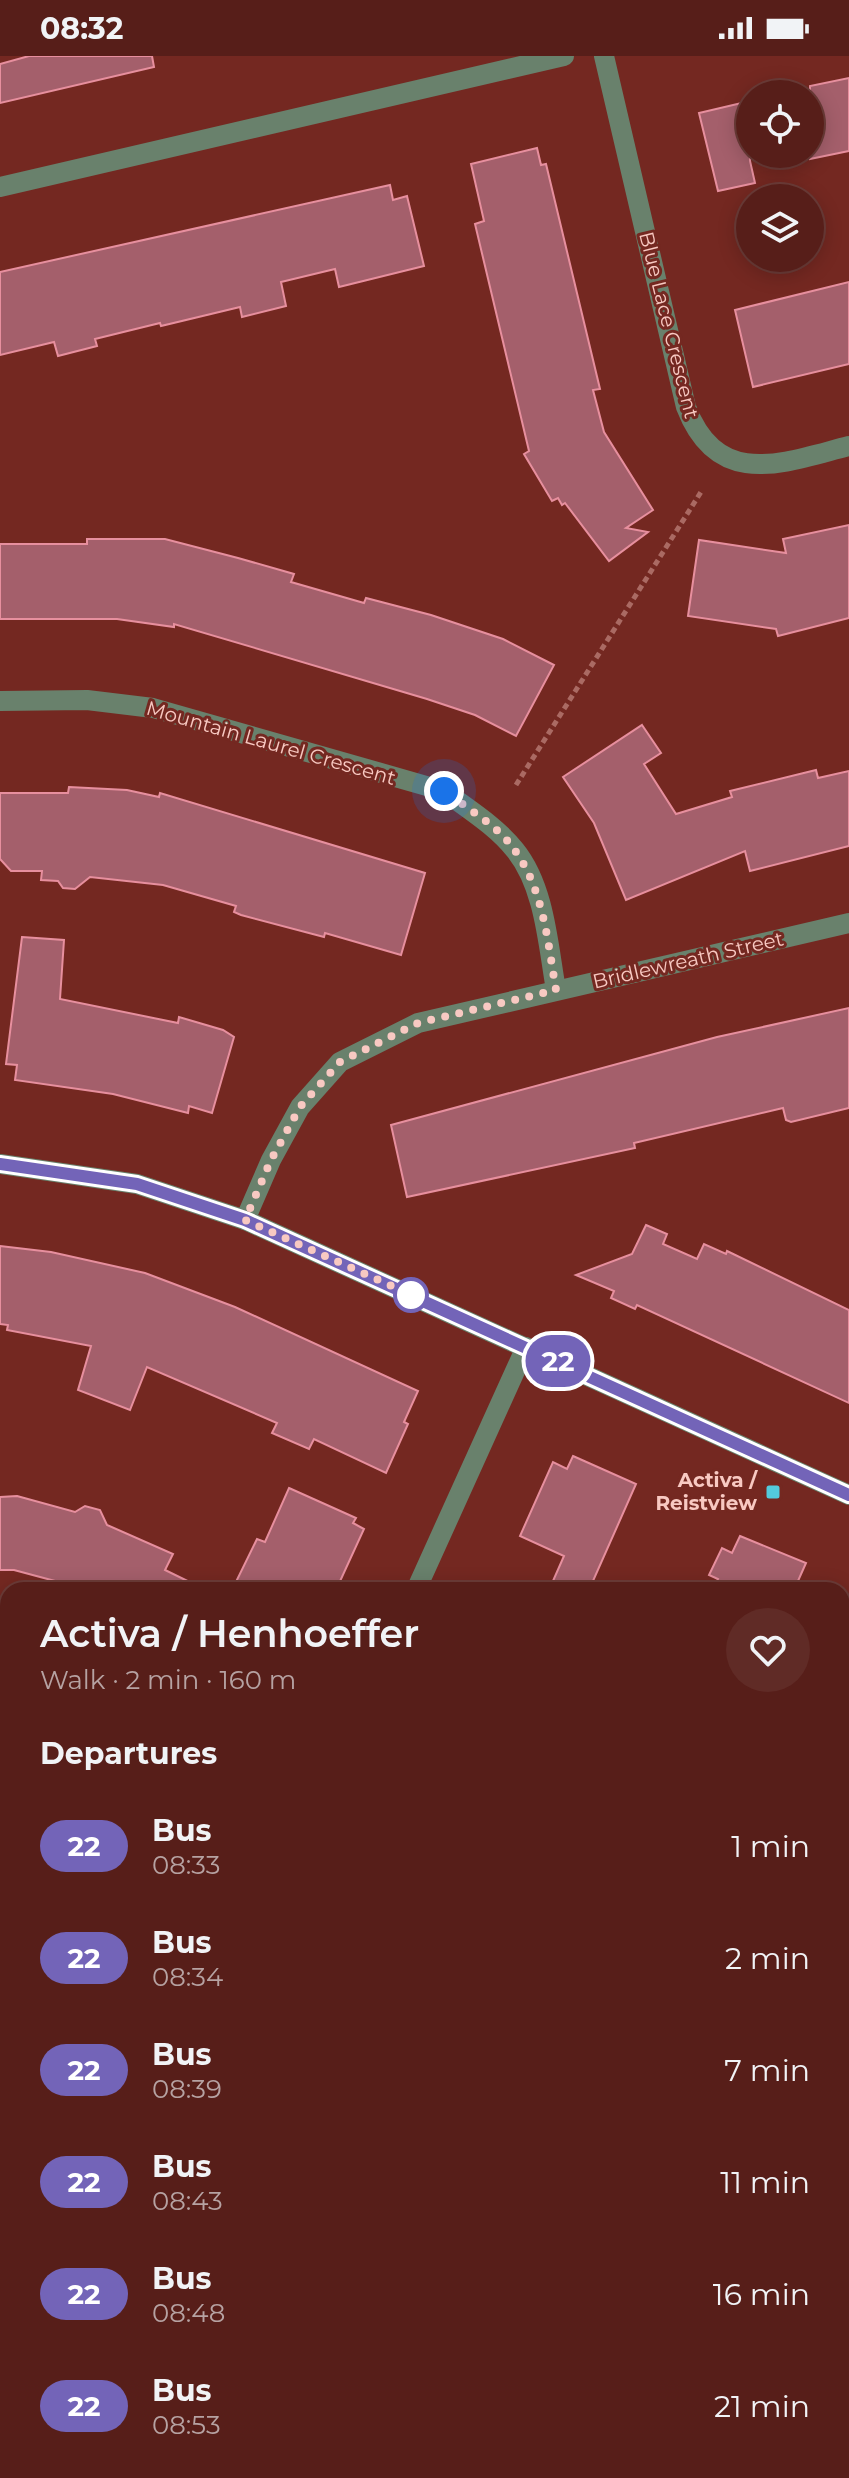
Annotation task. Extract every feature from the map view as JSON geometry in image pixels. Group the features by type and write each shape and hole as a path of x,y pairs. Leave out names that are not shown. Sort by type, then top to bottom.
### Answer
{"street":[{"path":"0,187 564,56"},
{"name":"Blue Lace Crescent","path":"604,56 686,407 697,435 719,454 746,464 779,464 849,446"},
{"name":"Mountain Laurel Crescent","path":"0,701 87,700 153,708 444,791 482,819 516,851 540,901 556,990"},
{"name":"Bridlewreath Street","path":"245,1220 271,1160 300,1107 340,1062 418,1023 849,923"},
{"path":"0,1164 137,1184 245,1220 849,1495"},
{"path":"420,1582 526,1347"}],"path":[{"path":"516,785 701,492"}],"building":[{"path":"29,56 152,56 154,67 0,103 0,64"},
{"path":"849,78 849,151 824,156 824,83"},
{"path":"736,104 736,168 752,168 755,183 736,184 736,187 718,191 699,113"},
{"path":"537,148 541,165 546,164 600,389 593,390 604,432 653,510 626,528 648,532 609,561 565,503 562,505 558,498 552,501 524,454 529,451 475,224 484,221 471,164"},
{"path":"390,185 393,200 407,196 424,266 339,287 335,269 281,282 286,306 242,317 240,307 161,326 160,323 95,339 97,346 58,356 54,342 0,355 0,272"},
{"path":"849,282 849,364 753,387 735,310"},
{"path":"849,525 849,618 778,636 776,629 688,616 699,540 786,553 783,539"},
{"path":"87,539 165,539 238,558 294,574 291,582 364,603 366,598 431,615 503,639 554,665 516,736 475,715 427,699 174,624 174,627 117,619 0,619 0,544 87,544"},
{"path":"642,725 661,753 644,764 676,814 732,797 730,791 816,770 818,778 849,771 849,846 750,871 745,851 626,900 594,823 563,777"},
{"path":"69,787 127,790 159,797 160,793 425,873 401,955 325,933 324,937 241,915 234,912 236,906 163,885 90,877 75,889 63,888 58,881 41,880 42,871 11,871 0,859 0,793 68,793"},
{"path":"22,937 64,940 60,999 178,1023 179,1017 223,1030 234,1037 212,1113 189,1106 188,1113 113,1094 15,1080 17,1065 6,1064"},
{"path":"849,1008 849,1108 791,1122 786,1120 783,1108 634,1143 635,1148 407,1197 391,1125 717,1037"},
{"path":"646,1225 667,1234 663,1244 697,1259 704,1244 726,1254 727,1251 849,1310 849,1403 637,1305 635,1309 611,1298 614,1291 576,1275 632,1254"},
{"path":"0,1246 51,1252 145,1273 235,1307 418,1391 404,1422 408,1424 386,1473 314,1439 309,1449 272,1433 277,1423 147,1367 130,1410 78,1390 91,1346 7,1330 8,1325 0,1324"},
{"path":"573,1456 636,1484 593,1582 553,1582 564,1556 520,1536 553,1462 567,1469"},
{"path":"289,1488 356,1518 353,1523 364,1529 340,1582 236,1582 257,1539 265,1542"},
{"path":"17,1496 75,1512 85,1506 100,1510 107,1525 173,1554 165,1570 190,1582 55,1582 14,1570 0,1570 0,1497"},
{"path":"740,1536 806,1563 798,1582 717,1582 718,1579 709,1575 722,1548 732,1553"}],"bus line":[{"name":"22","path":"0,1164 137,1184 245,1220 849,1495"}],"place":[{"name":"Activa / Reistview","path":"773,1492"}],"route":[{"path":"411,1295 414,1296 245,1220 271,1160 300,1107 340,1062 418,1023 556,990 540,901 516,851 482,819 444,791"}]}
